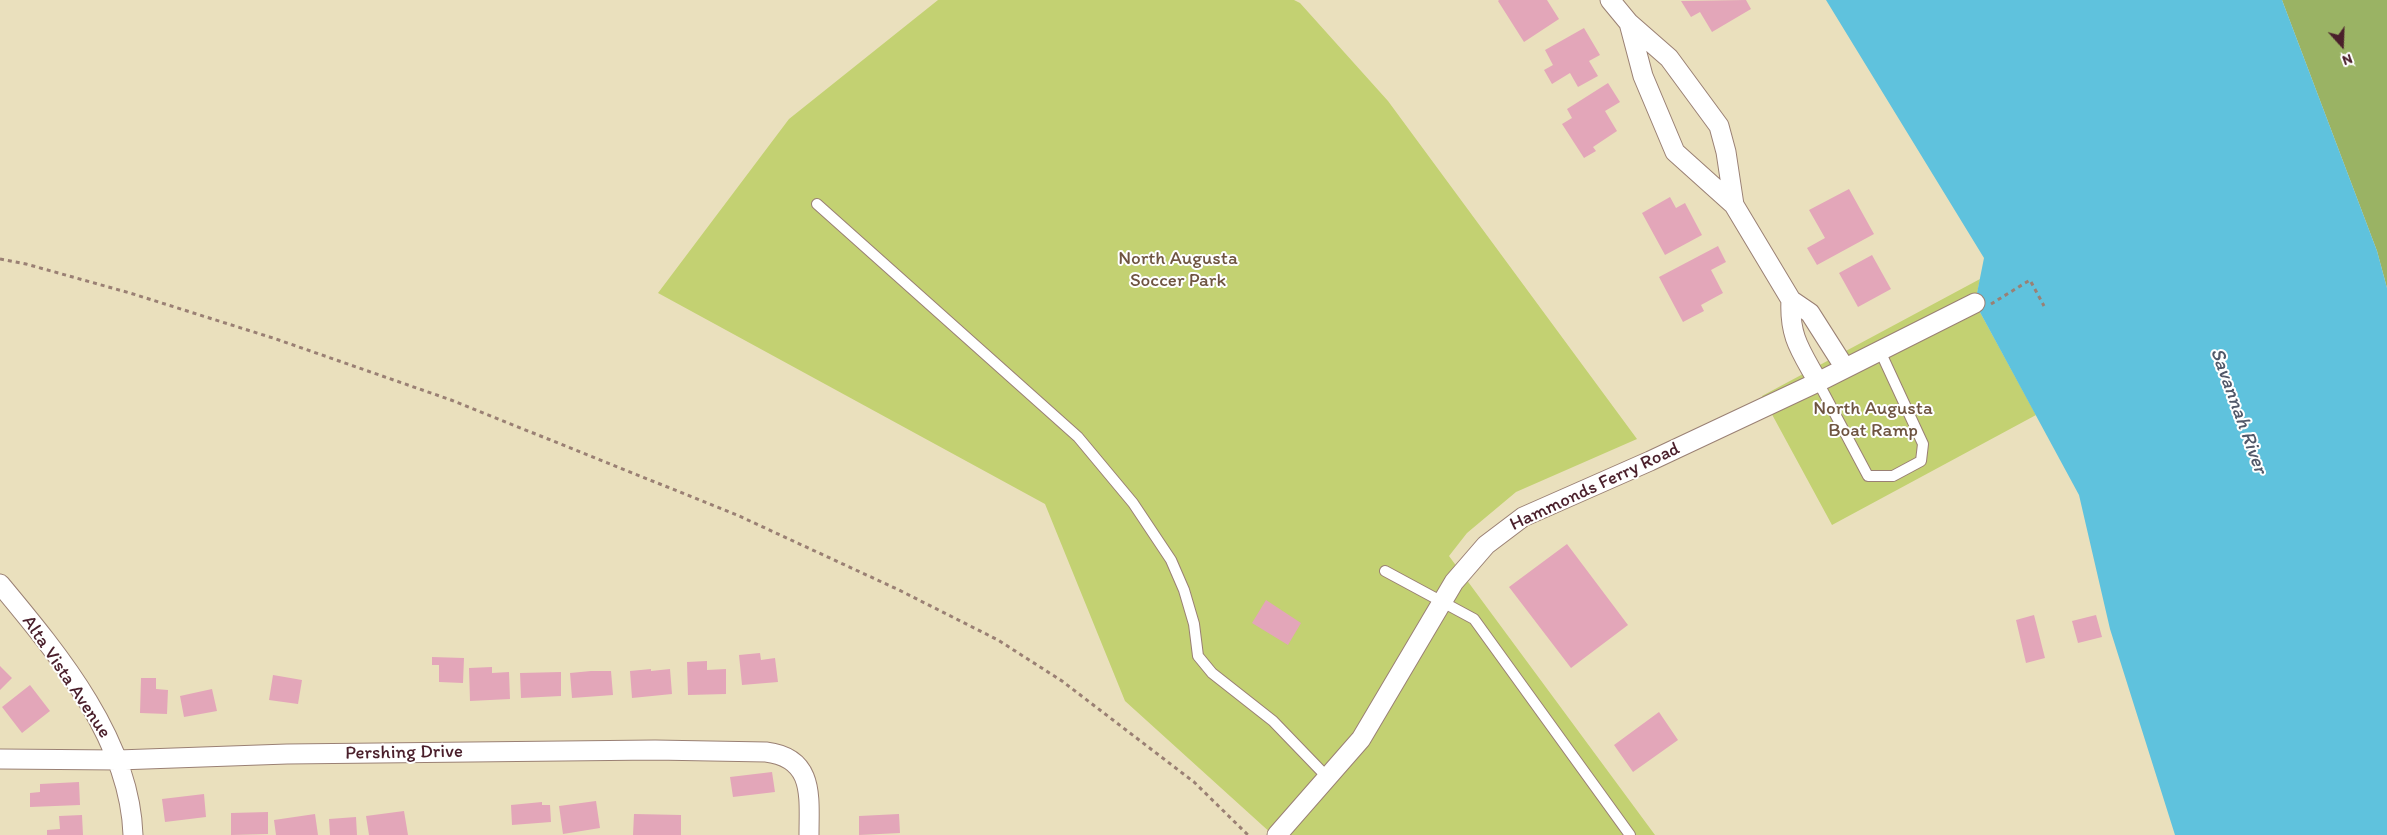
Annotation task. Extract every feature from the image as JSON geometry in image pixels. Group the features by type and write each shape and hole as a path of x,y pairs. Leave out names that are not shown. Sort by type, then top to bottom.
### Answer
{"street":[{"path":"1610,0 1629,23 1669,58 1719,126 1726,152 1734,205"},
{"path":"1629,23 1643,76 1675,152 1734,205 1791,300 1810,313 1845,368"},
{"path":"1791,300 1790,322 1794,336 1818,382"},
{"name":"Hammonds Ferry Road","path":"1277,835 1361,739 1442,602 1469,563 1504,529 1523,516 1650,461 1982,304"},
{"name":"Alta Vista Avenue","path":"0,584 65,669 99,720 118,760 132,812 132,835"},
{"name":"Pershing Drive","path":"0,759 118,760 287,754 655,750 766,752 786,757 802,771 810,790 809,835"}],"lane":[{"path":"817,204 1078,437 1133,503 1171,560 1184,590 1194,624 1198,656 1212,673 1273,721 1328,778"},
{"path":"1818,382 1868,476 1893,476 1921,461 1924,444 1880,351"},
{"path":"1385,571 1474,619 1630,835"}],"path":[{"path":"0,259 26,264 130,293 276,339 451,400 737,515 890,586 998,640 1110,716 1194,782 1248,835"},
{"path":"1982,304 2030,280 2044,306"}],"green space":[{"name":"North Augusta Soccer Park","path":"938,0 1294,0 1300,3 1388,101 1637,439 1516,492 1467,533 1449,556 1655,835 1273,835 1125,701 1045,504 658,293 789,119"},
{"path":"2282,0 2387,0 2387,288 2377,251"},
{"name":"North Augusta Boat Ramp","path":"1980,279 1975,303 2036,415 1832,525 1762,396"}],"water":[{"name":"Savannah River","path":"1826,0 2282,0 2377,251 2387,288 2387,835 2175,835 2110,629 2079,495 1975,303 1984,258"}],"building":[{"path":"1499,0 1547,0 1559,19 1524,42"},
{"path":"1746,0 1751,9 1712,32 1700,12 1691,17 1681,1"},
{"path":"1584,28 1600,55 1589,61 1598,76 1578,87 1570,73 1552,84 1544,70 1553,65 1545,50"},
{"path":"1608,83 1620,102 1605,111 1617,131 1593,147 1596,151 1584,158 1562,124 1572,118 1567,109"},
{"path":"1849,189 1874,234 1817,265 1807,248 1825,238 1809,210"},
{"path":"1670,197 1676,208 1685,203 1702,235 1665,255 1642,213"},
{"path":"1718,246 1726,262 1711,270 1723,293 1701,305 1704,311 1683,322 1659,277"},
{"path":"1872,255 1891,289 1858,307 1839,273"},
{"path":"1567,544 1628,625 1571,668 1509,587"},
{"path":"1266,600 1301,623 1288,645 1252,623"},
{"path":"2034,615 2045,658 2026,663 2016,620"},
{"path":"2096,615 2102,637 2078,643 2072,621"},
{"path":"760,653 761,660 775,658 778,682 742,685 739,655"},
{"path":"432,657 464,658 463,683 439,682 439,665 432,665"},
{"path":"707,661 707,670 726,669 726,694 688,695 687,662"},
{"path":"0,666 12,678 0,690"},
{"path":"492,667 492,673 509,672 510,699 470,701 469,668"},
{"path":"651,669 651,671 670,669 672,694 632,698 630,671"},
{"path":"611,671 613,695 572,698 570,673"},
{"path":"561,672 561,696 521,698 520,673"},
{"path":"273,675 302,680 298,704 269,700"},
{"path":"141,678 156,678 156,689 168,690 167,714 140,713"},
{"path":"30,685 50,711 22,733 2,707"},
{"path":"212,689 217,711 184,717 180,696"},
{"path":"1659,712 1678,740 1633,772 1614,745"},
{"path":"772,772 775,792 733,797 730,777"},
{"path":"79,782 80,805 30,807 30,793 40,792 40,784"},
{"path":"204,794 206,817 165,822 162,799"},
{"path":"596,801 600,828 563,834 559,806"},
{"path":"542,802 542,805 550,805 551,822 512,825 511,805"},
{"path":"404,811 408,835 369,835 366,816"},
{"path":"268,812 268,834 231,835 231,813"},
{"path":"315,814 318,835 276,835 274,820"},
{"path":"634,814 681,815 681,835 633,835"},
{"path":"899,814 900,833 859,835 859,816"},
{"path":"82,815 83,835 47,835 47,830 60,829 59,816"},
{"path":"356,817 357,835 330,835 329,819"}]}
